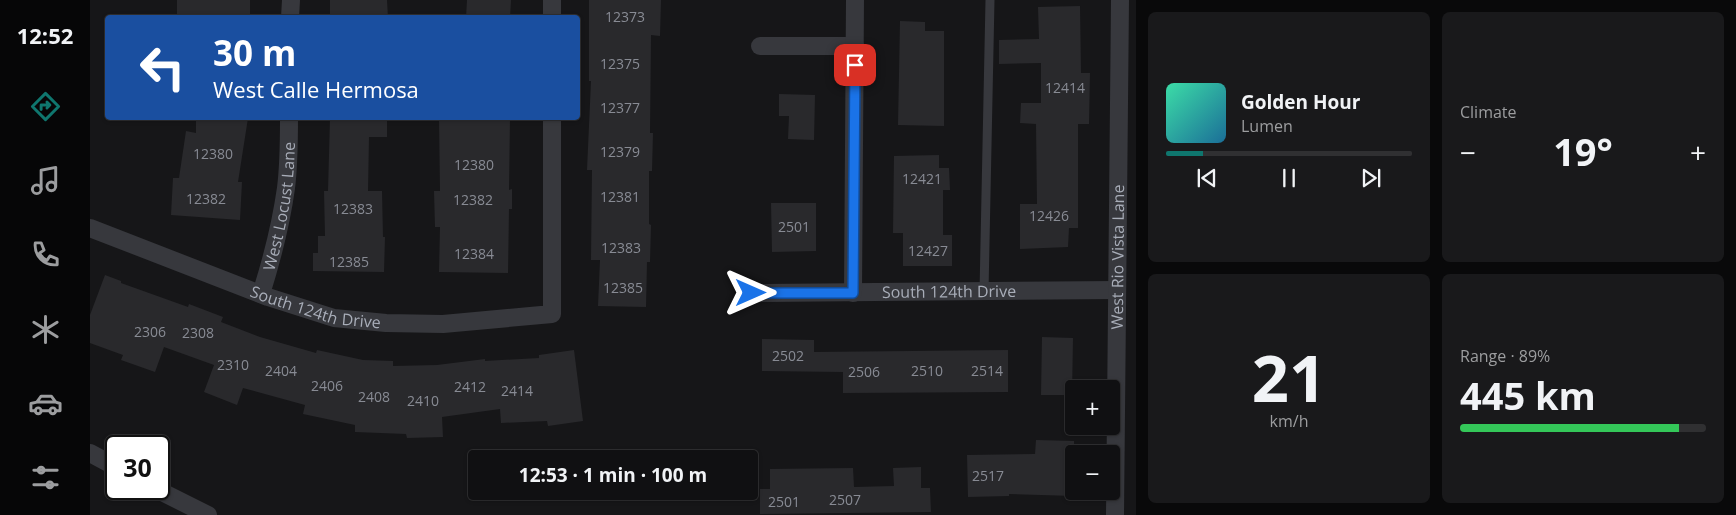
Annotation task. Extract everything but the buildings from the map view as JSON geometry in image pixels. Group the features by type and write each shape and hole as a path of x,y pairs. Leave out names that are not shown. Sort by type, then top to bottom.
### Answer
{"street":[{"path":"290,15 291,0"},
{"path":"552,0 552,15"},
{"path":"853,293 855,0"},
{"name":"West Rio Vista Lane","path":"1115,515 1120,0"},
{"path":"760,46 855,46"},
{"name":"West Locust Lane","path":"261,294 271,262 283,209 289,162 289,120"},
{"name":"South 124th Drive","path":"90,228 261,294 334,318 386,323 443,324 552,314 552,120"},
{"name":"South 124th Drive","path":"751,293 1117,290"},
{"path":"90,453 105,461"},
{"path":"170,496 208,515"}],"lane":[{"path":"984,292 990,0"}],"route":[{"path":"751,293 853,293 855,65"}]}
